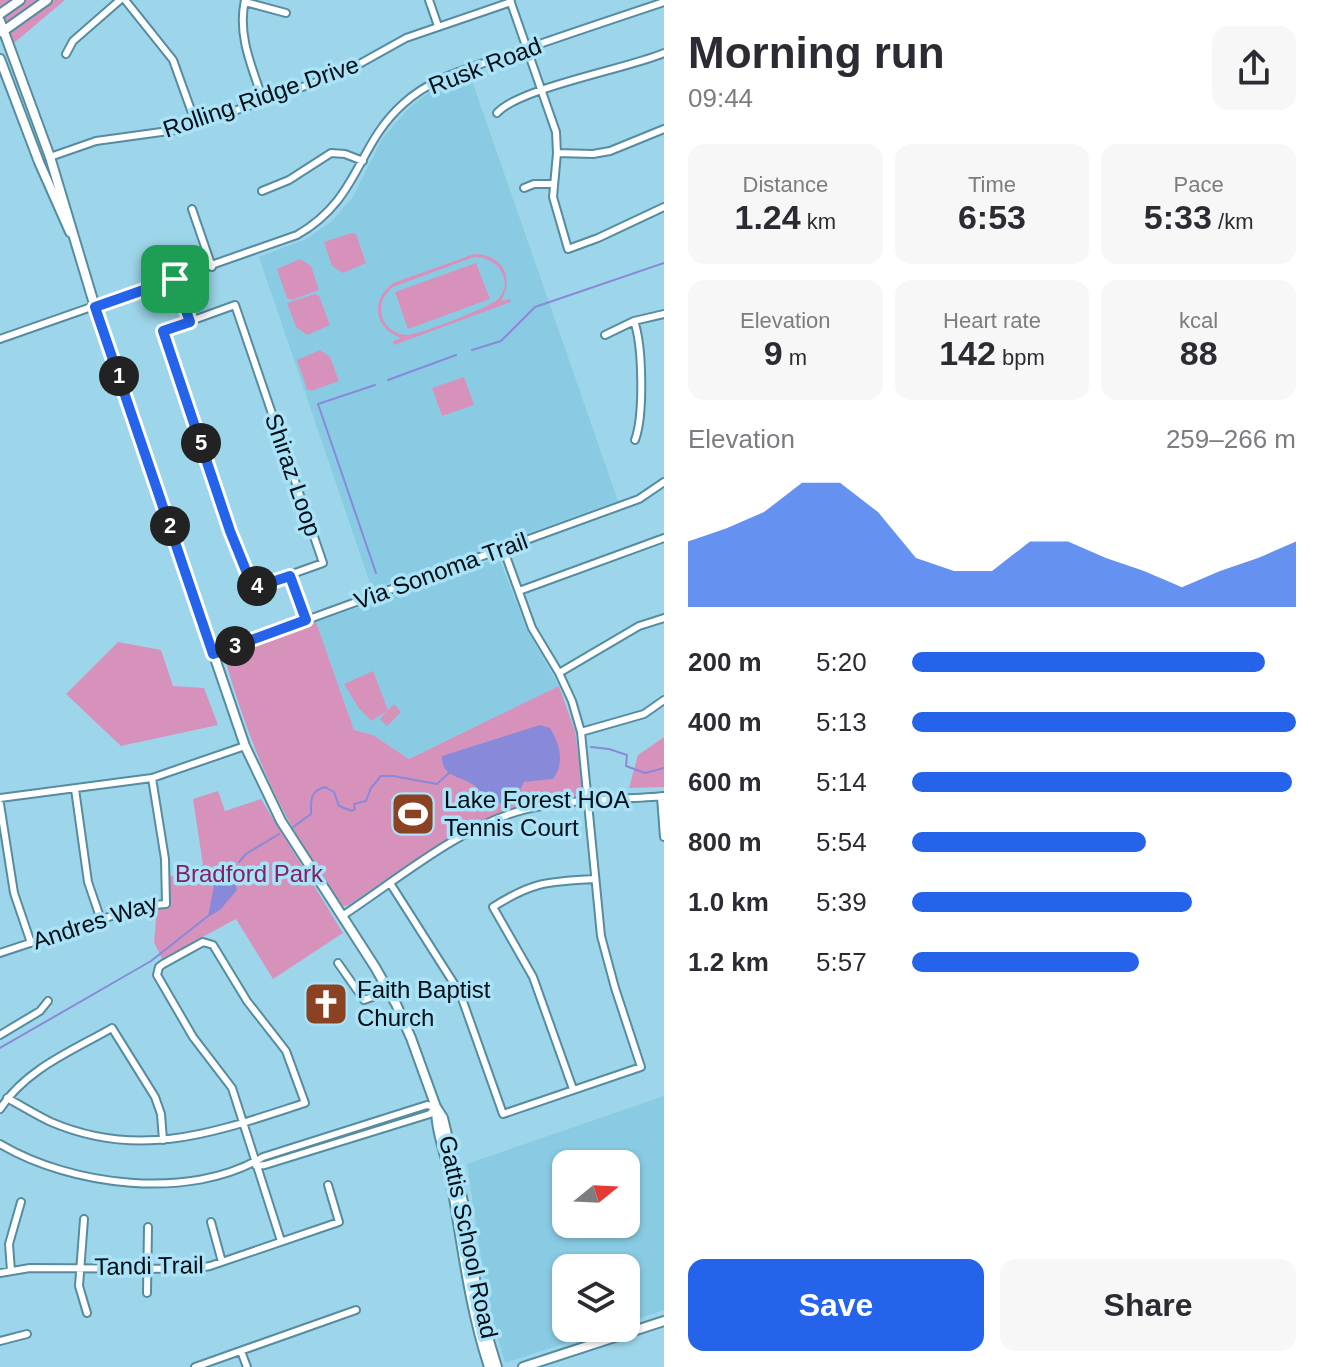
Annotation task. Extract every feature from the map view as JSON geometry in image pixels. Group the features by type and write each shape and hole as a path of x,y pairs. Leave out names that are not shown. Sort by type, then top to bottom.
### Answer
{"main road":[{"path":"0,14 20,0"},
{"path":"2,32 47,0"},
{"name":"Gattis School Road","path":"0,21 50,157 75,241"},
{"name":"Gattis School Road","path":"0,59 39,162 75,241 245,746 291,840 389,991 443,1118 480,1311 497,1367"},
{"name":"Gattis School Road","path":"436,1107 468,1288 489,1367"},
{"path":"523,1367 664,1321"}],"street":[{"path":"66,54 73,41 122,0 173,60 196,124"},
{"path":"429,0 438,26"},
{"path":"263,100 243,38 245,1 286,13"},
{"path":"511,1 556,132 553,197 568,249 664,207"},
{"name":"Rolling Ridge Drive","path":"50,157 96,141 169,132 196,124 345,72 406,38 511,1"},
{"name":"Rusk Road","path":"0,339 289,239 313,225 340,200 386,122 403,103 421,90 445,77 664,2"},
{"path":"497,113 507,104 542,91 639,64 664,53"},
{"path":"557,153 610,151 664,129"},
{"path":"262,191 289,180 328,154 341,153 363,161"},
{"path":"524,188 534,184 553,184"},
{"path":"192,209 212,267"},
{"path":"175,279 190,322"},
{"name":"Shiraz Loop","path":"235,305 323,563 290,576 253,588 235,545 163,331 235,305"},
{"path":"605,335 634,321 664,314"},
{"path":"634,321 640,358 639,427 635,440"},
{"name":"Via Sonoma Trail","path":"213,654 639,499 664,482"},
{"path":"519,591 664,538"},
{"path":"390,883 460,993 503,1114 641,1067 607,962 595,879 581,732 559,673 532,628 503,548"},
{"path":"290,576 306,620"},
{"path":"559,673 639,626 664,618"},
{"path":"581,732 629,720 664,700"},
{"path":"0,798 152,778 245,746"},
{"name":"Andres Way","path":"0,953 142,906 166,904 165,859 152,778"},
{"path":"75,789 88,882 101,920"},
{"path":"342,916 447,846 498,818 523,809 662,796 664,837"},
{"path":"0,804 14,893 31,943"},
{"path":"573,1089 533,977 493,907 529,886 595,879"},
{"path":"7,1098 48,1121 78,1131 116,1139 163,1140 199,1136 243,1123 305,1103 286,1051 247,1001 215,948 203,942 163,964 157,975 193,1037 232,1088 243,1123 256,1164 281,1241"},
{"path":"338,963 364,1000 389,991"},
{"path":"0,1035 40,1011 48,1001"},
{"path":"0,1109 28,1077 112,1028 155,1097 161,1114 163,1140"},
{"path":"0,1144 50,1167 121,1182 171,1182 223,1174 322,1147 430,1114 436,1107 427,1105 320,1138 256,1164"},
{"path":"358,1126 360,1136"},
{"path":"320,1138 322,1147"},
{"name":"Tandi Trail","path":"0,1273 22,1268 194,1269 222,1262 339,1222 328,1185"},
{"path":"11,1271 9,1244 21,1202"},
{"path":"84,1219 80,1267 81,1296 87,1313"},
{"path":"211,1222 222,1262"},
{"path":"147,1293 148,1227"},
{"path":"195,1367 356,1310"},
{"path":"0,1341 27,1334"},
{"path":"241,1351 247,1367"}],"shaded area":[{"path":"470,75 618,501 372,589 259,257 306,239 331,222 353,197 382,139 407,110 429,92"},
{"path":"499,558 527,630 559,686 409,759 373,735 354,730 316,622"},
{"path":"540,725 550,728 556,740 560,754 557,773 553,779 524,782 512,801 497,803 444,768 442,756"},
{"path":"224,877 225,880 234,879 237,890 220,910 208,917 215,880"},
{"path":"664,1096 664,1310 640,1318 640,1254 552,1254 552,1342 569,1342 505,1363 487,1298 467,1164"}],"green space":[{"path":"0,0 65,0 14,43"},
{"path":"356,234 366,263 343,273 332,266 324,242"},
{"path":"474,254 484,255 503,268 507,284 501,301 510,299 511,302 394,345 393,341 401,338 385,328 378,313 381,297 393,283","holes":["474,257 489,260 504,276 503,291 494,302 455,320 408,335 387,326 381,305 393,287"]},
{"path":"300,259 311,266 319,290 292,300 287,298 277,269"},
{"path":"476,263 490,299 408,329 395,292"},
{"path":"315,294 319,296 330,325 307,335 296,327 287,303"},
{"path":"320,350 330,357 339,381 311,391 307,389 297,360"},
{"path":"464,377 474,405 442,416 432,388"},
{"path":"316,622 354,730 373,735 409,759 559,686 575,731 583,793 579,797 513,810 484,821 430,850 349,905 343,906 300,840 273,790 251,739 225,659 229,653"},
{"path":"118,642 161,650 173,686 204,688 218,725 121,746 66,694"},
{"path":"373,671 388,710 394,704 401,712 387,726 380,719 387,711 371,721 344,684"},
{"path":"664,737 664,787 629,788 638,755"},
{"name":"Bradford Park","path":"218,791 225,811 261,799 343,933 273,979 236,919 162,959 154,942 157,909 170,908 169,877 203,865 193,799"}],"waterway":[{"path":"472,350 501,341 535,307 664,263"},
{"path":"388,380 456,355"},
{"path":"375,385 318,404 376,573"},
{"path":"591,747 627,755 626,766 645,773 664,768"},
{"path":"293,827 311,814 314,794 325,787 334,792 339,806 352,811 354,804 366,801 371,788 381,776 437,784 450,772"},
{"path":"239,862 246,854 279,834"},
{"path":"0,1048 151,961 208,916"}],"place":[{"name":"Lake Forest HOA Tennis Court","path":"413,814"},
{"name":"Faith Baptist Church","path":"326,1004"}],"route":[{"path":"175,279 190,322 163,331 230,531 253,588 290,576 306,620 213,654 95,307 175,279"}]}
